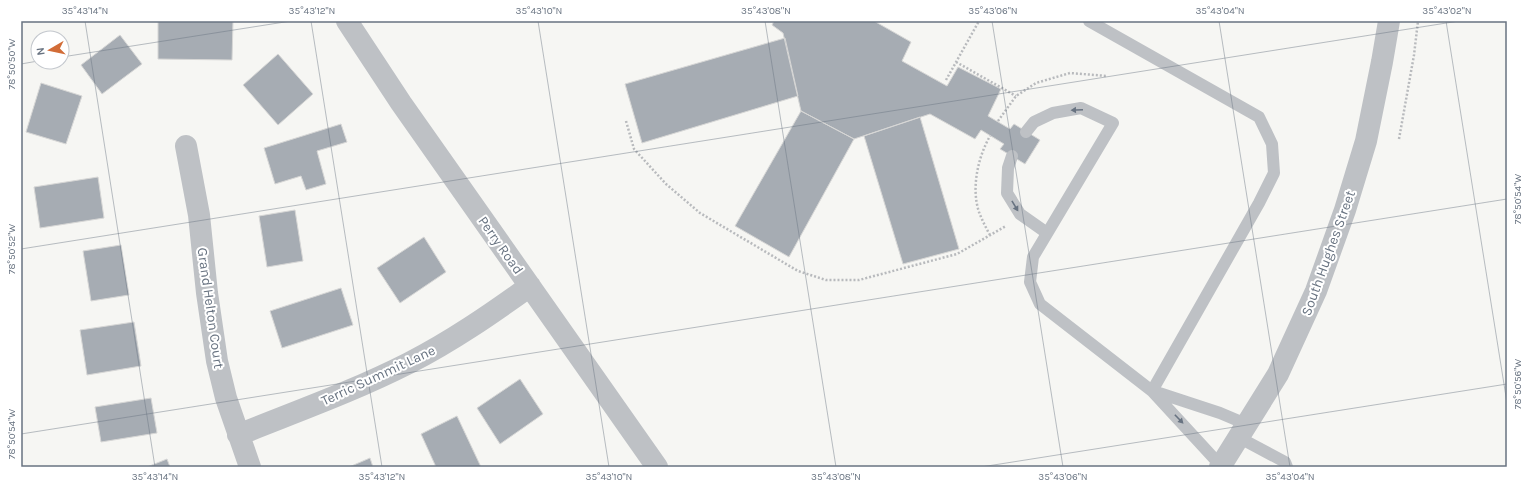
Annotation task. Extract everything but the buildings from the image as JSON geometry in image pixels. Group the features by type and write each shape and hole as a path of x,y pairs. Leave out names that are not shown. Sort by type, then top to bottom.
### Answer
{"street":[{"name":"Perry Road","path":"347,21 401,103 657,467"},
{"name":"South Hughes Street","path":"1221,466 1278,374 1316,291 1345,210 1366,140 1382,62 1388,21"},
{"name":"Grand Helton Court","path":"186,146 199,215 207,293 217,362 226,398 250,467"},
{"name":"Terric Summit Lane","path":"238,435 362,385 409,363 476,324 530,286"}],"lane":[{"path":"1089,21 1260,117 1272,144 1274,173 1248,222 1152,391"},
{"path":"1026,132 1034,122 1053,113 1081,108 1113,123 1033,256 1030,282 1040,304 1152,391 1221,466"},
{"path":"1012,156 1008,168 1007,193 1020,214 1047,233"},
{"path":"1152,391 1220,414 1285,462 1287,467"}],"path":[{"path":"946,80 979,21"},
{"path":"1399,139 1414,55 1418,21"},
{"path":"956,62 1016,96"},
{"path":"998,121 1016,96 1036,82 1070,73 1107,76"},
{"path":"626,121 634,149 666,184 700,213 798,271 826,280 859,280 957,254 1009,224 1020,214"},
{"path":"990,136 983,148 978,169 976,189 979,211 990,235"}]}
